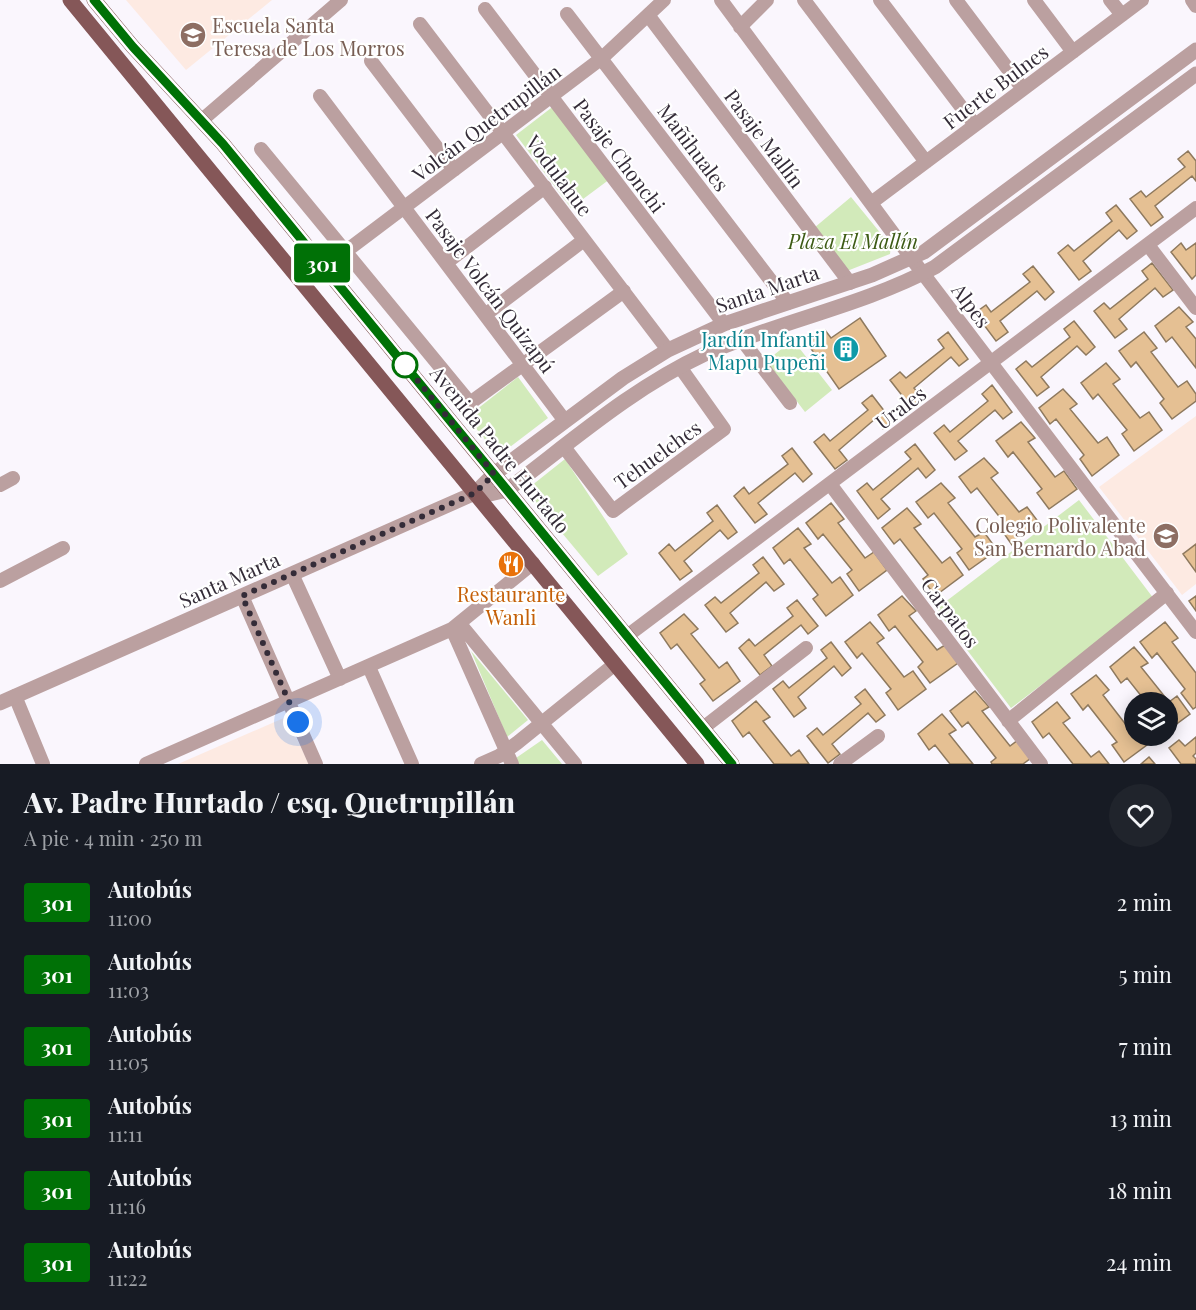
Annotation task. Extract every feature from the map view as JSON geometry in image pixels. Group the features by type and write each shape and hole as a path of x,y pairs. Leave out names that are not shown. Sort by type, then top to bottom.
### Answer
{"main road":[{"path":"70,0 697,764"},
{"name":"Avenida Padre Hurtado","path":"94,0 133,47 202,120 325,267 732,764"}],"street":[{"path":"202,120 341,0"},
{"name":"Volcán Quetrupillán","path":"325,267 602,58 664,0"},
{"name":"Alpes","path":"721,0 923,274 1196,632"},
{"path":"740,27 767,0"},
{"path":"804,0 926,162"},
{"path":"880,0 975,125"},
{"path":"956,0 1023,89"},
{"path":"1034,0 1073,52"},
{"path":"1110,0 1122,15"},
{"name":"Fuerte Bulnes","path":"871,203 1142,0"},
{"path":"1192,0 1196,6"},
{"name":"Pasaje Chonchi","path":"485,9 724,324"},
{"name":"Mañihuales","path":"567,14 788,303"},
{"name":"Pasaje Mallín","path":"648,15 850,283"},
{"name":"Vodulahue","path":"420,24 668,350"},
{"name":"Santa Marta","path":"0,703 475,493 494,474 623,378 668,350 724,324 850,283 912,259 941,241 1196,50"},
{"path":"371,61 454,170"},
{"name":"Santa Marta","path":"475,493 490,494 507,490 641,389 680,367 742,340 872,296 923,274 950,257 1196,74"},
{"name":"Pasaje Volcán Quizapú","path":"320,96 565,421"},
{"path":"261,149 470,403 624,291"},
{"path":"446,263 545,187"},
{"name":"Urales","path":"627,636 1196,208"},
{"path":"485,315 584,240"},
{"path":"1148,245 1196,309"},
{"path":"742,340 790,403"},
{"name":"Tehuelches","path":"564,447 613,511 724,429 680,367"},
{"name":"Carpatos","path":"830,483 1041,764"},
{"path":"0,580 63,548"},
{"path":"146,764 369,667 456,626 533,563"},
{"path":"292,574 340,679"},
{"path":"1008,721 1167,593"},
{"path":"242,596 316,764"},
{"path":"456,626 575,764"},
{"path":"456,626 510,757"},
{"path":"703,728 806,648"},
{"path":"481,764 510,757 542,723 615,664"},
{"path":"369,667 412,764"},
{"path":"15,696 44,764"},
{"path":"840,764 878,736"}],"shaded area":[{"name":"Escuela Santa Teresa de Los Morros","path":"126,0 272,0 186,70"},
{"name":"Colegio Polivalente San Bernardo Abad","path":"1196,416 1196,584 1182,595 1099,487"},
{"path":"286,717 309,764 178,764"}],"green space":[{"path":"555,105 610,179 571,208 516,135"},
{"name":"Plaza El Mallín","path":"851,197 891,246 890,254 847,271 814,228"},
{"path":"793,340 832,390 805,412 766,361"},
{"path":"518,377 548,418 498,456 467,417"},
{"path":"565,459 628,554 598,576 526,490"},
{"path":"1079,500 1154,599 1011,708 936,609"},
{"path":"471,651 528,720 507,737"},
{"path":"542,740 562,764 519,764 516,758"}],"building":[{"path":"1188,151 1196,161 1196,181 1192,176 1155,206 1163,217 1151,226 1130,199 1141,191 1146,197 1185,167 1178,159"},
{"path":"1116,205 1137,231 1127,239 1119,230 1083,261 1091,271 1079,280 1058,253 1068,245 1074,251 1112,221 1106,213"},
{"path":"1181,243 1186,250 1196,243 1196,275 1192,279 1171,252"},
{"path":"1152,263 1173,290 1163,297 1155,288 1119,319 1127,329 1115,338 1094,311 1104,303 1110,309 1148,279 1142,271"},
{"path":"1033,266 1054,292 1045,300 1037,291 1000,321 1008,332 996,341 975,313 986,305 991,312 1030,282 1023,274"},
{"path":"1179,307 1193,322 1186,327 1196,339 1196,368 1172,337 1166,342 1155,326"},
{"name":"Jardín Infantil Mapu Pupeñi","path":"860,318 886,356 839,389 807,343 825,330 831,338"},
{"path":"1074,321 1095,347 1086,355 1077,346 1041,377 1049,387 1037,396 1016,369 1026,361 1032,367 1070,337 1064,329"},
{"path":"948,332 968,359 959,366 951,357 914,388 923,398 911,407 890,380 900,372 906,378 944,348 938,340"},
{"path":"1144,332 1157,348 1151,352 1178,387 1187,381 1196,394 1196,401 1172,419 1160,403 1164,399 1136,362 1131,367 1119,351"},
{"path":"1106,363 1120,379 1113,384 1140,418 1149,412 1162,430 1134,451 1122,434 1127,430 1098,394 1093,399 1081,383"},
{"path":"992,385 1012,412 1003,419 995,410 958,441 967,451 955,460 934,433 944,425 950,432 988,401 982,394"},
{"path":"1063,389 1077,404 1070,409 1098,443 1107,437 1119,455 1092,476 1080,459 1084,455 1056,419 1050,424 1039,408"},
{"path":"872,395 892,421 883,429 875,419 839,450 847,460 835,469 814,442 824,434 830,441 868,410 862,403"},
{"path":"1021,422 1035,438 1028,442 1055,477 1064,471 1077,489 1049,509 1037,493 1042,489 1013,452 1008,457 996,441"},
{"path":"915,444 935,470 926,478 918,468 881,499 890,509 878,519 857,491 867,483 873,490 911,459 905,452"},
{"path":"792,448 812,474 803,482 795,473 758,503 767,514 755,523 734,496 744,487 749,494 788,464 782,456"},
{"path":"984,458 998,473 991,478 1019,512 1027,507 1040,524 1012,545 1000,528 1005,524 977,488 971,493 959,477"},
{"path":"941,483 955,498 948,503 975,537 984,532 997,550 969,570 957,553 962,549 934,513 928,518 916,502"},
{"path":"831,503 844,519 838,523 865,558 874,552 887,570 859,591 847,574 852,570 823,534 818,539 806,523"},
{"path":"717,505 737,532 728,539 720,530 684,561 692,571 680,580 659,553 669,544 675,551 713,521 707,513"},
{"path":"907,508 921,524 914,528 942,563 950,557 963,575 935,596 923,579 928,575 900,539 894,544 882,528"},
{"path":"798,528 811,544 804,548 832,583 840,577 853,595 826,616 813,599 818,595 790,559 784,564 773,548"},
{"path":"1196,544 1196,572 1183,554"},
{"path":"763,557 784,584 774,591 766,582 730,613 738,623 726,632 705,605 715,597 721,603 759,573 753,565"},
{"path":"902,596 916,611 909,616 937,650 945,645 958,663 930,683 918,667 923,662 895,626 889,631 878,615"},
{"path":"1196,596 1196,611 1189,601"},
{"path":"797,600 818,626 808,634 801,625 764,655 772,666 760,675 739,648 749,639 755,646 793,616 787,608"},
{"path":"684,614 698,629 691,634 719,668 727,662 740,681 713,701 700,684 705,680 677,644 671,649 660,633"},
{"path":"870,622 884,638 877,643 904,677 913,671 926,689 898,710 886,693 891,689 862,653 857,658 845,642"},
{"path":"1165,622 1178,638 1172,642 1196,673 1196,707 1193,709 1181,693 1185,689 1157,653 1152,658 1140,642"},
{"path":"831,642 851,668 842,676 834,666 798,697 806,708 794,717 773,689 783,681 789,688 827,658 821,650"},
{"path":"1134,647 1148,663 1141,667 1161,692 1138,692 1127,678 1121,683 1110,667"},
{"path":"1096,675 1109,690 1103,695 1124,722 1124,746 1146,746 1124,762 1112,745 1117,742 1088,705 1083,710 1071,694"},
{"path":"865,689 885,715 876,722 868,713 832,744 840,754 828,763 807,736 817,728 823,735 861,704 855,697"},
{"path":"975,691 989,707 982,711 1010,746 1018,740 1031,758 1023,764 992,764 991,762 996,758 968,722 962,727 950,711"},
{"path":"1178,697 1190,714 1178,723"},
{"path":"756,701 770,717 763,721 791,756 799,750 809,764 774,764 749,732 743,737 732,721"},
{"path":"1057,702 1070,718 1063,723 1091,757 1099,751 1109,764 1073,764 1049,733 1043,738 1032,722"},
{"path":"942,714 956,730 949,734 973,764 950,764 935,745 929,750 918,734"},
{"path":"1196,737 1196,753 1193,756 1196,764 1181,764 1169,748 1178,746 1179,740 1185,746"},
{"path":"1149,757 1155,764 1141,764"}],"bus line":[{"name":"301","path":"94,0 133,47 223,144 732,764"}],"place":[{"name":"Escuela Santa Teresa de Los Morros","path":"193,35"},
{"name":"Jardín Infantil Mapu Pupeñi","path":"846,349"},
{"name":"Colegio Polivalente San Bernardo Abad","path":"1166,536"},
{"name":"Restaurante Wanli","path":"511,564"}],"route":[{"path":"298,722 242,596 475,493 494,474 405,365"}]}
